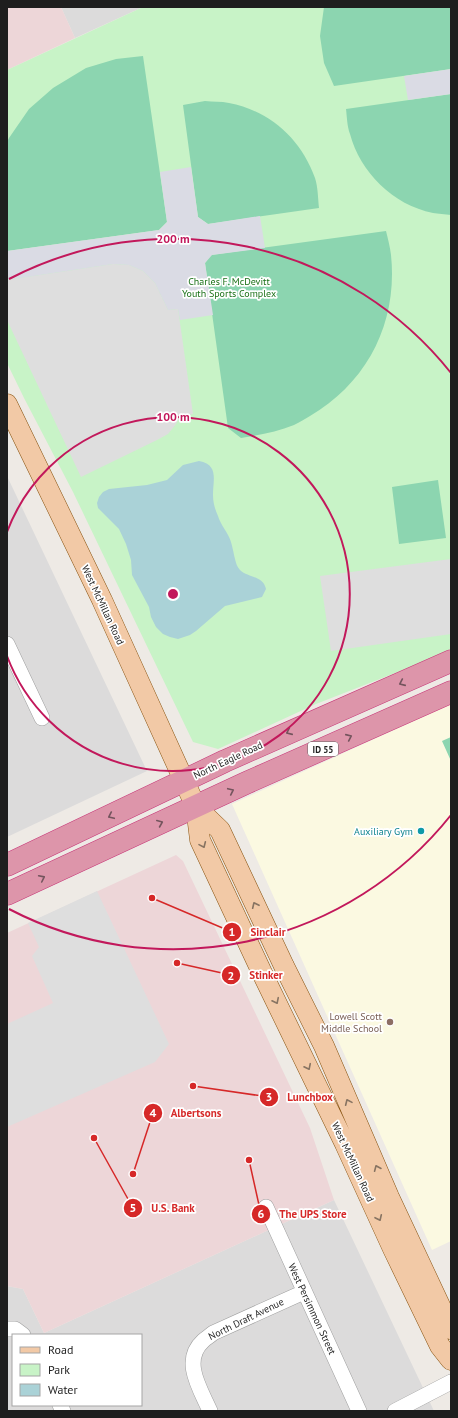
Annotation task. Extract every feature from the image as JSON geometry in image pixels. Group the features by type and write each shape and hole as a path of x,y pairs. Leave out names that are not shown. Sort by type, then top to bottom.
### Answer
{"highway":[{"name":"North Eagle Road","path":"7,865 237,756 451,661"},
{"name":"ID 55","path":"7,894 246,783 451,692"}],"main road":[{"name":"West McMillan Road","path":"7,404 102,600 196,807 200,840 264,977 345,1144 393,1249 444,1334"},
{"name":"West McMillan Road","path":"196,807 220,830 284,966 324,1046 409,1240 406,1253 431,1310 444,1334 451,1360"}],"street":[{"path":"7,644 42,718"},
{"name":"West Persimmon Street","path":"266,1207 359,1411"},
{"name":"North Draft Avenue","path":"210,1411 196,1380 193,1367 195,1353 202,1342 213,1333 304,1292"},
{"path":"395,1411 451,1382"}],"shaded area":[{"path":"7,7 61,7 75,38 7,70"},
{"path":"61,7 143,7 75,38"},
{"path":"451,69 451,94 408,100 404,76"},
{"path":"191,167 198,217 208,224 260,216 265,248 212,255 205,263 213,315 180,320 178,309 168,310 155,283 143,271 129,265 113,264 7,280 7,251 159,230 167,222 160,172"},
{"path":"113,264 129,265 143,271 155,283 168,310 178,309 193,414 180,416 168,434 81,477 7,320 7,280"},
{"path":"7,476 147,771 7,837"},
{"path":"451,559 451,634 331,651 320,576"},
{"name":"Lowell Scott Middle School","path":"451,704 451,1241 432,1250 232,804"},
{"path":"176,855 183,861 310,1128 334,1200 44,1333 23,1289 7,1286 7,933"},
{"path":"97,891 169,1044 155,1062 7,1127 7,1024 53,1003 32,956 39,947 28,923"},
{"path":"334,1200 434,1411 7,1411 7,1286 23,1289 44,1333"}],"green space":[{"name":"Charles F. McDevitt Youth Sports Complex","path":"143,7 451,7 451,649 408,668 316,704 218,749 193,742 73,492 7,363 7,70"},
{"path":"324,7 451,7 451,69 334,86 324,63 320,36"},
{"path":"143,56 167,222 159,230 7,251 7,142 29,109 53,88 86,68 116,59"},
{"path":"451,94 451,215 433,213 418,209 392,195 380,185 370,174 355,148 348,128 346,109"},
{"path":"205,101 226,102 244,107 271,120 282,129 292,139 309,164 316,182 319,208 208,224 198,217 183,105"},
{"path":"386,231 391,255 392,280 389,304 384,326 375,348 363,368 348,386 330,402 310,416 281,430 241,438 228,428 205,263 211,255"},
{"path":"438,480 446,538 399,544 392,487"},
{"path":"451,737 451,761 442,741"}],"water":[{"path":"199,461 210,466 214,474 214,506 227,533 237,566 243,573 262,581 266,589 262,597 225,606 196,631 190,635 178,639 163,634 156,627 151,617 149,607 132,575 131,560 119,529 98,508 97,503 103,492 109,489 147,485 167,480 183,465"}],"place":[{"name":"Auxiliary Gym","path":"421,831"},
{"name":"Sinclair","path":"152,898"},
{"name":"Stinker","path":"177,963"},
{"name":"Lowell Scott Middle School","path":"390,1022"},
{"name":"Lunchbox","path":"193,1086"},
{"name":"U.S. Bank","path":"94,1138"},
{"name":"The UPS Store","path":"249,1160"},
{"name":"Albertsons","path":"133,1174"}]}
